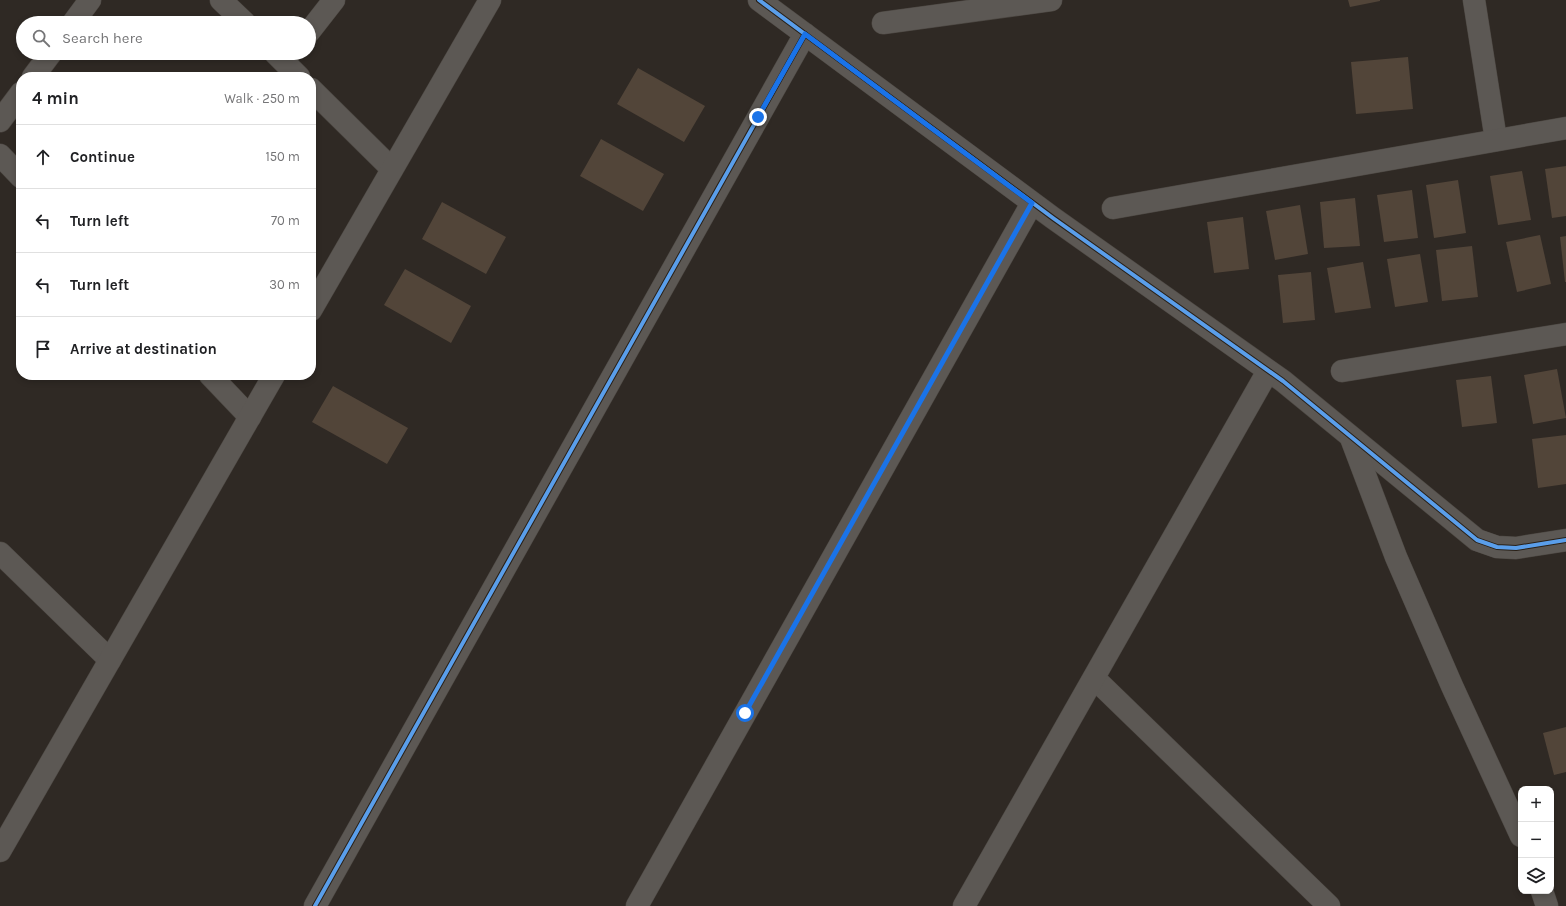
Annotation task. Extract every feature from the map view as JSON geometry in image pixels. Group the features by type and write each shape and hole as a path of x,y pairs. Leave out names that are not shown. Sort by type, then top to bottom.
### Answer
{"street":[{"path":"78,16 90,0"},
{"path":"221,0 238,16"},
{"path":"316,23 334,0"},
{"path":"316,301 490,0"},
{"path":"759,0 1032,203 1268,371 1351,436 1477,540 1497,547 1516,548 1566,540"},
{"path":"883,23 1051,0"},
{"path":"1474,0 1496,140"},
{"path":"315,906 805,34"},
{"path":"37,72 46,60"},
{"path":"316,94 392,169"},
{"path":"0,121 16,100"},
{"path":"1113,208 1566,128"},
{"path":"0,155 16,172"},
{"path":"637,906 1032,203"},
{"path":"1342,371 1566,334"},
{"path":"964,906 1268,371"},
{"path":"215,380 250,417"},
{"path":"0,851 271,380"},
{"path":"1351,436 1396,557 1452,686 1518,829"},
{"path":"0,553 110,660"},
{"path":"1094,678 1329,906"},
{"path":"1543,894 1547,906"}],"building":[{"path":"1348,0 1380,0 1380,1 1350,7"},
{"path":"1408,57 1413,109 1356,114 1351,62"},
{"path":"638,68 705,106 684,142 617,104"},
{"path":"601,139 664,174 643,211 580,176"},
{"path":"1566,166 1566,216 1552,218 1545,169"},
{"path":"1522,171 1531,220 1498,225 1490,176"},
{"path":"1458,180 1466,233 1434,238 1426,185"},
{"path":"1412,190 1418,238 1384,242 1377,195"},
{"path":"1355,198 1360,246 1324,248 1320,202"},
{"path":"442,202 506,237 486,274 422,239"},
{"path":"1300,205 1308,254 1275,260 1266,211"},
{"path":"1243,217 1249,269 1214,273 1207,222"},
{"path":"1540,235 1551,284 1517,292 1506,242"},
{"path":"1566,236 1566,282 1565,282 1560,237"},
{"path":"1472,246 1478,297 1442,301 1436,250"},
{"path":"1420,254 1428,302 1395,307 1387,259"},
{"path":"1363,262 1371,308 1335,313 1327,268"},
{"path":"405,269 471,306 451,343 384,305"},
{"path":"1311,272 1315,320 1283,323 1278,275"},
{"path":"1557,369 1566,418 1533,424 1524,375"},
{"path":"1491,376 1497,423 1462,427 1456,380"},
{"path":"333,386 408,428 387,464 312,422"},
{"path":"1566,435 1566,484 1538,488 1532,439"},
{"path":"1566,727 1566,772 1554,775 1543,733"}],"cycle path":[{"path":"759,0 1053,218 1283,381 1477,540 1497,547 1516,548 1566,540"},
{"path":"315,906 805,34"}],"route":[{"path":"745,713 1032,203 805,34 758,117"}]}
